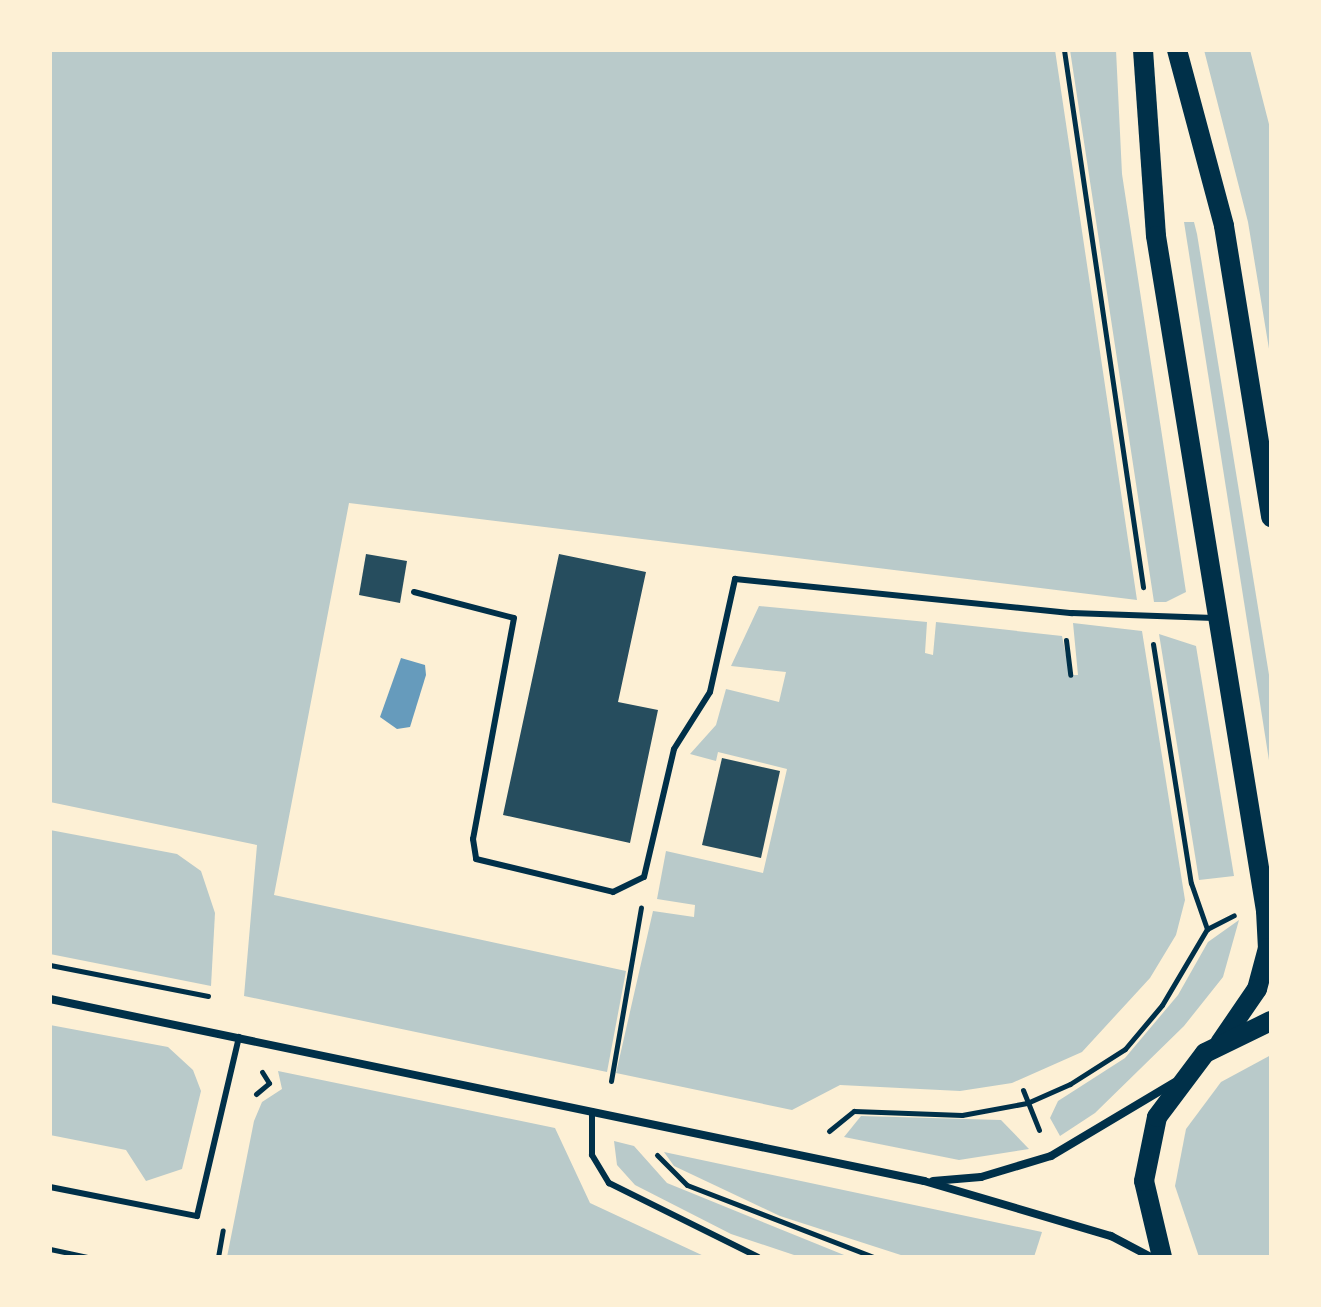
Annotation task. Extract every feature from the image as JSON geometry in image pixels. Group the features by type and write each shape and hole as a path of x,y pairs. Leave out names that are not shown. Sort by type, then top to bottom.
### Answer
{"main road":[{"path":"1143,50 1156,236 1266,911 1268,948 1257,989 1220,1043 1179,1080 1145,1159 1145,1203 1162,1257"},
{"path":"1177,50 1224,226 1271,517"},
{"path":"1220,1043 1271,1021"}],"street":[{"path":"50,999 924,1181 1111,1236 1151,1257"},
{"path":"924,1181 981,1177 1051,1156 1179,1080"}],"lane":[{"path":"414,592 514,618 473,839 476,859 613,892 644,877 674,749 710,692 735,579 1148,616 1219,618"},
{"path":"50,1187 197,1216 239,1037"},
{"path":"592,1110 592,1155 609,1183 758,1257"}],"path":[{"path":"1064,50 1191,883 1207,929"},
{"path":"611,1081 644,877"},
{"path":"818,1159 835,1119 854,1111 998,1109 1108,1062 1162,1005 1207,929 1266,911"},
{"path":"50,965 208,996"},
{"path":"656,1123 655,1151 687,1185 874,1257"},
{"path":"50,1249 87,1257"}],"shaded area":[{"path":"50,50 1055,50 1137,600 349,503 274,895 626,971 607,1072 244,996 257,845 50,802"},
{"path":"1070,50 1116,50 1122,174 1186,592 1166,602 1154,602"},
{"path":"1204,50 1250,50 1271,132 1271,361 1248,222"},
{"path":"1184,222 1194,222 1197,234 1271,687 1271,773"},
{"path":"759,606 927,622 925,653 933,655 936,622 1062,636 1070,675 1078,675 1073,623 1142,631 1185,900 1176,935 1150,978 1082,1052 1012,1083 960,1091 840,1085 792,1110 616,1073 653,911 694,917 695,905 657,899 666,851 763,873 787,769 718,752 716,761 690,754 716,725 726,689 779,702 786,672 731,666"},
{"path":"1159,634 1196,646 1234,876 1199,880"},
{"path":"50,830 177,854 201,871 215,913 211,986 50,954"},
{"path":"1239,920 1223,977 1184,1026 1095,1113 1060,1136 1050,1118 1058,1101 1125,1058 1178,995 1208,942"},
{"path":"50,1025 168,1047 193,1070 201,1091 182,1169 146,1181 126,1150 50,1135"},
{"path":"1271,1055 1271,1257 1199,1257 1175,1186 1186,1129 1221,1082"},
{"path":"278,1071 555,1128 590,1203 706,1257 227,1257 254,1121 262,1102 282,1089"},
{"path":"861,1116 1001,1120 1029,1149 959,1160 844,1137"},
{"path":"614,1141 634,1146 667,1183 849,1257 800,1257 731,1234 635,1185 617,1165"},
{"path":"664,1152 1042,1232 1034,1257 907,1257 780,1216 674,1166"}],"water":[{"path":"401,658 425,665 426,675 410,727 397,729 380,717"}],"building":[{"path":"366,554 407,561 400,603 359,595"},
{"path":"559,554 646,572 618,702 658,710 630,843 503,815"},
{"path":"722,758 780,771 761,858 702,845"}]}
